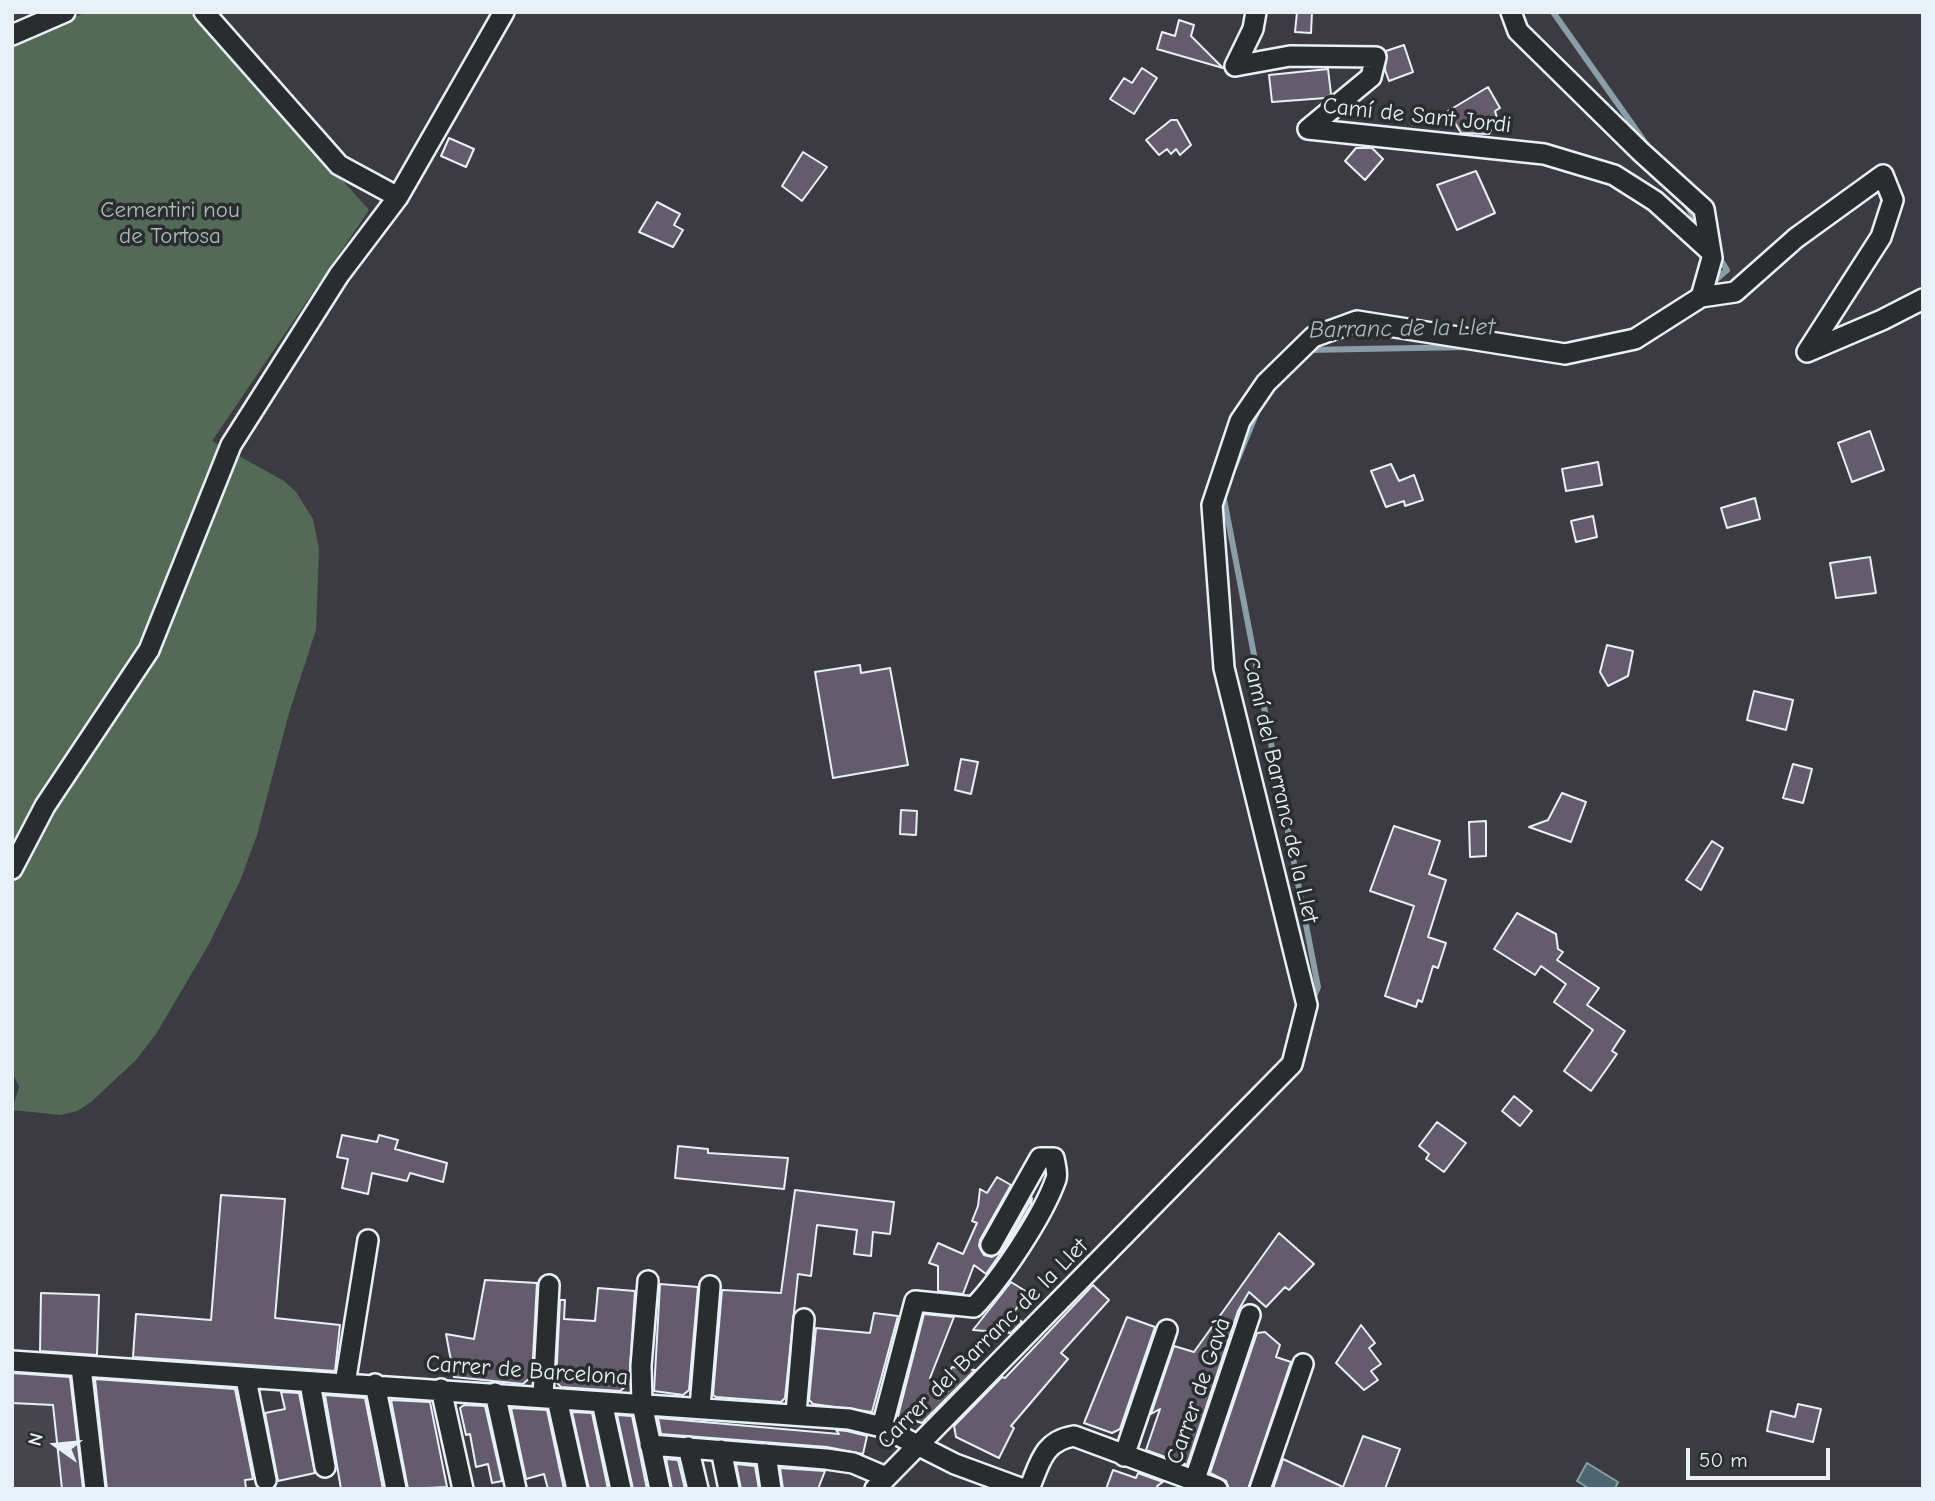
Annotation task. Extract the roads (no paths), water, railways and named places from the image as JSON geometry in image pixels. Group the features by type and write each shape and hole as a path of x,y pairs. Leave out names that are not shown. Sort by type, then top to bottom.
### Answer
{"street":[{"path":"12,35 65,12"},
{"path":"204,12 339,165 398,197"},
{"path":"12,869 42,811 149,650 231,445 339,275 398,197 503,12"},
{"name":"Camí de Sant Jordi","path":"1256,12 1253,29 1235,66 1290,56 1376,57 1371,77 1308,129 1544,154 1614,175 1655,201 1710,251"},
{"path":"1511,12 1518,31 1640,151 1704,209 1712,258 1701,297 1735,292 1796,238 1882,175 1894,200 1881,237 1807,352 1923,299"},
{"name":"Camí del Barranc de la Llet","path":"1126,1234 1292,1065 1307,1005 1224,668 1212,505 1240,421 1266,383 1312,337 1357,321 1564,354 1634,339 1701,297"},
{"path":"882,1427 915,1301 974,1307 990,1290 1017,1251 1057,1177 1054,1158 1040,1158 991,1245"},
{"name":"Carrer del Barranc de la Llet","path":"880,1483 1126,1234"},
{"path":"345,1384 368,1240"},
{"path":"648,1281 641,1366 642,1404 660,1489"},
{"path":"549,1285 550,1398 577,1489"},
{"path":"700,1407 710,1286"},
{"name":"Carrer de Gavà","path":"1194,1482 1250,1315"},
{"path":"796,1413 804,1319"},
{"path":"1124,1457 1167,1330"},
{"name":"Carrer de Barcelona","path":"12,1361 246,1379 375,1384 602,1402 796,1413 849,1419 882,1427 916,1446 1001,1485 1023,1489"},
{"path":"1260,1489 1303,1364"},
{"path":"81,1367 95,1489"},
{"path":"246,1379 266,1480"},
{"path":"310,1383 324,1467"},
{"path":"375,1384 396,1489"},
{"path":"441,1389 463,1489"},
{"path":"495,1393 516,1489"},
{"path":"602,1402 621,1489"},
{"path":"1029,1489 1046,1450 1059,1438 1074,1436 1124,1457 1217,1489"},
{"path":"650,1445 853,1463 880,1483"},
{"path":"688,1447 698,1489"},
{"path":"721,1450 729,1489"},
{"path":"766,1454 771,1489"}],"water":[{"path":"1587,1463 1618,1482 1615,1489 1590,1489 1577,1481"}],"waterway":[{"name":"Barranc de la Llet","path":"1553,12 1649,148"},
{"name":"Barranc de la Llet","path":"1684,201 1700,227"},
{"name":"Barranc de la Llet","path":"1710,285 1727,270 1717,254"},
{"name":"Barranc de la Llet","path":"1306,350 1470,347"},
{"name":"Barranc de la Llet","path":"1234,468 1259,407"},
{"name":"Barranc de la Llet","path":"1223,494 1318,987 1312,1001"}],"park label":[{"name":"Cementiri nou de Tortosa","path":"170,223"}]}
